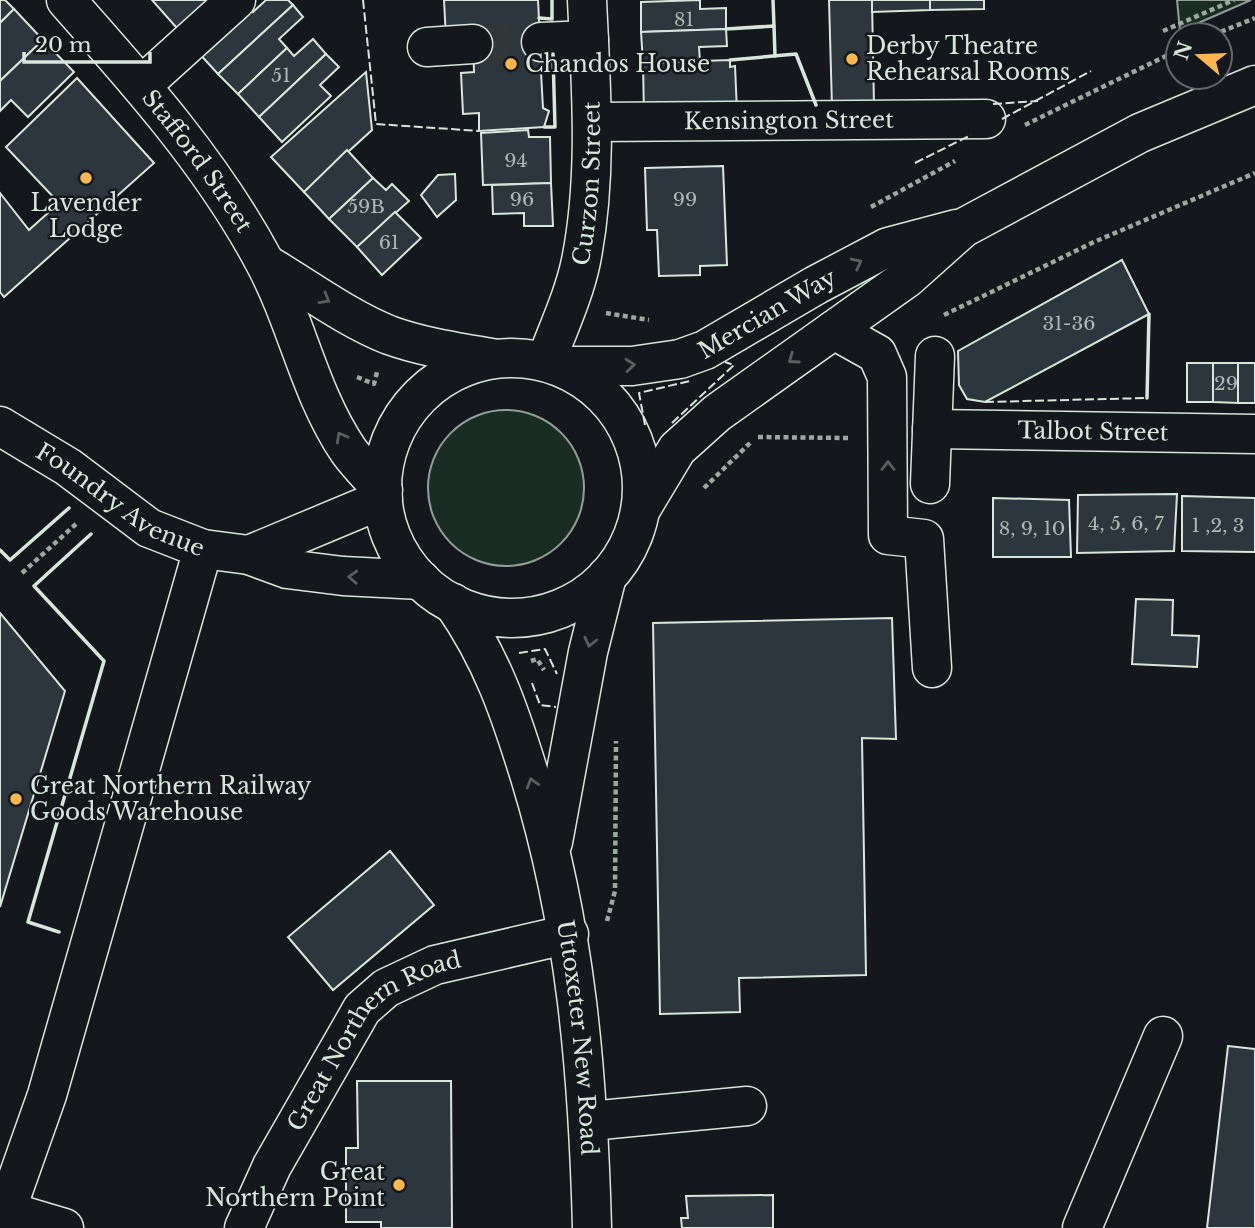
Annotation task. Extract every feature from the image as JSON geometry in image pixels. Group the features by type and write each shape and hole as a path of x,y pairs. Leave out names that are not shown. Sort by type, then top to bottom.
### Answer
{"main road":[{"name":"Stafford Street","path":"66,0 142,85 239,218 266,264 327,412 348,451 383,495"},
{"path":"142,85 236,0"},
{"name":"Curzon Street","path":"554,364 566,306 581,264 589,214 593,122 587,0"},
{"path":"541,42 589,40"},
{"path":"427,47 473,44"},
{"name":"Mercian Way","path":"641,509 677,449 696,431 717,413 907,278 963,228 1140,133 1255,85"},
{"name":"Kensington Street","path":"593,122 1000,125"},
{"name":"Mercian Way","path":"496,359 632,366 680,359 705,350 816,285 888,247 963,228"},
{"name":"Stafford Street","path":"266,264 362,322 389,335 431,348 496,359"},
{"path":"834,330 877,354 887,377 888,535 924,539 932,668"},
{"path":"930,484 936,356"},
{"path":"496,359 452,373 414,402 400,422 391,444 384,467 383,495 389,528 397,547 421,580 453,603 498,617 522,618 569,605 607,576 629,545 641,509 642,477 636,446 622,418 602,393 554,364"},
{"name":"Foundry Avenue","path":"0,426 68,467 149,528 204,549 249,555 287,569 343,576 421,580"},
{"name":"Talbot Street","path":"932,429 1255,434"},
{"path":"249,555 383,495"},
{"path":"64,1228 3,1210 47,1095 204,549"},
{"name":"Uttoxeter New Road","path":"552,848 588,652 607,576"},
{"name":"Uttoxeter New Road","path":"453,603 479,640 507,703 552,848 569,934 590,1121 592,1228"},
{"name":"Great Northern Road","path":"244,1228 272,1166 362,1009 386,988 435,965 569,934"},
{"path":"1082,1228 1163,1036"},
{"path":"590,1121 747,1106"}],"path":[{"path":"1163,31 1234,0"},
{"path":"1234,26 1255,18"},
{"path":"1000,125 1164,56"},
{"path":"868,209 965,156"},
{"path":"936,318 1094,242 1255,173"},
{"path":"566,306 661,320"},
{"path":"702,490 767,430"},
{"path":"758,437 854,438"},
{"path":"22,573 81,519"},
{"path":"615,737 615,891"}],"green space":[{"path":"1177,0 1251,0 1203,21 1179,21"},
{"path":"506,410 536,416 561,433 578,458 584,488 578,518 561,543 536,560 506,566 476,560 451,543 434,518 428,488 434,458 451,433 476,416"}],"building":[{"path":"0,0 5,0 14,9 0,23"},
{"path":"152,0 224,0 184,36"},
{"path":"266,0 288,0 293,5 218,74 197,51 246,5 253,12"},
{"name":"Chandos House","path":"444,0 538,0 541,57 548,61 547,68 541,72 543,108 549,111 544,127 479,131 479,113 463,114 461,73 474,72 473,37 446,38"},
{"path":"700,0 700,9 726,8 726,29 641,32 641,2"},
{"name":"Derby Theatre Rehearsal Rooms","path":"829,0 872,0 874,106 832,107"},
{"path":"872,0 930,0 930,10 872,12"},
{"path":"930,0 984,0 984,9 930,10"},
{"path":"293,5 303,17 279,39 287,48 238,94 218,74"},
{"path":"14,9 43,40 0,81 0,23"},
{"path":"726,29 727,46 699,47 700,61 643,63 641,32"},
{"path":"313,39 326,54 259,117 238,94 287,48 294,56"},
{"path":"43,40 74,72 28,117 11,100 0,111 0,81"},
{"path":"326,54 339,67 320,85 331,96 282,142 259,117"},
{"path":"730,60 730,67 735,66 737,112 644,115 643,63"},
{"path":"366,72 372,130 304,192 271,157"},
{"name":"Lavender Lodge","path":"77,78 154,163 4,297 0,292 0,193 29,230 59,203 6,147"},
{"path":"528,130 529,137 550,137 551,183 483,185 481,133"},
{"path":"347,150 373,178 329,219 304,192"},
{"path":"723,166 727,265 700,266 700,275 659,276 657,230 647,230 645,168"},
{"path":"455,174 456,200 437,217 421,195 438,175"},
{"path":"373,178 386,190 392,184 409,201 357,247 329,219"},
{"path":"551,183 553,226 524,226 524,213 493,214 492,185"},
{"path":"395,212 421,238 382,275 357,247"},
{"path":"1122,260 1149,314 985,402 967,399 959,385 958,351"},
{"path":"1187,363 1213,363 1213,402 1187,402"},
{"path":"1213,363 1238,363 1238,403 1213,402"},
{"path":"1238,363 1255,363 1255,403 1238,403"},
{"path":"1177,494 1174,551 1077,553 1078,495"},
{"path":"1182,496 1255,498 1255,552 1182,551"},
{"path":"993,498 1069,500 1071,557 993,557"},
{"path":"1136,599 1173,600 1172,635 1199,636 1197,667 1132,664"},
{"name":"Great Northern Railway Goods Warehouse","path":"0,613 65,691 0,907"},
{"path":"892,618 896,739 862,738 866,975 739,978 740,1012 660,1014 653,623"},
{"path":"390,851 434,905 333,990 288,937"},
{"path":"1228,1046 1255,1049 1255,1228 1207,1228"},
{"name":"Great Northern Point","path":"357,1081 451,1081 452,1228 381,1228 381,1222 346,1222 346,1148 358,1148"},
{"path":"773,1195 773,1228 682,1228 681,1218 688,1218 686,1196"}],"tunnel":[{"path":"473,44 541,42"}],"fence":[{"path":"363,0 376,124 479,131"},
{"path":"1002,119 1091,71"},
{"path":"993,104 1038,101"},
{"path":"915,163 971,135"},
{"path":"672,423 734,365 725,362"},
{"path":"645,425 639,393 690,381"},
{"path":"985,402 1147,398"},
{"path":"519,653 545,649 557,674"},
{"path":"532,683 540,705 556,707"}],"wall":[{"path":"539,18 552,19 552,0"},
{"path":"773,0 774,26"},
{"path":"726,29 774,26 775,56"},
{"path":"544,127 555,127 553,54"},
{"path":"730,60 796,54 816,105"},
{"path":"1147,398 1149,314"},
{"path":"0,550 10,560 69,508"},
{"path":"59,932 28,922 104,661 34,586 91,534"}],"place":[{"name":"Derby Theatre Rehearsal Rooms","path":"852,59"},
{"name":"Chandos House","path":"511,64"},
{"name":"Lavender Lodge","path":"86,178"},
{"name":"Great Northern Railway Goods Warehouse","path":"16,799"},
{"name":"Great Northern Point","path":"399,1185"}]}
